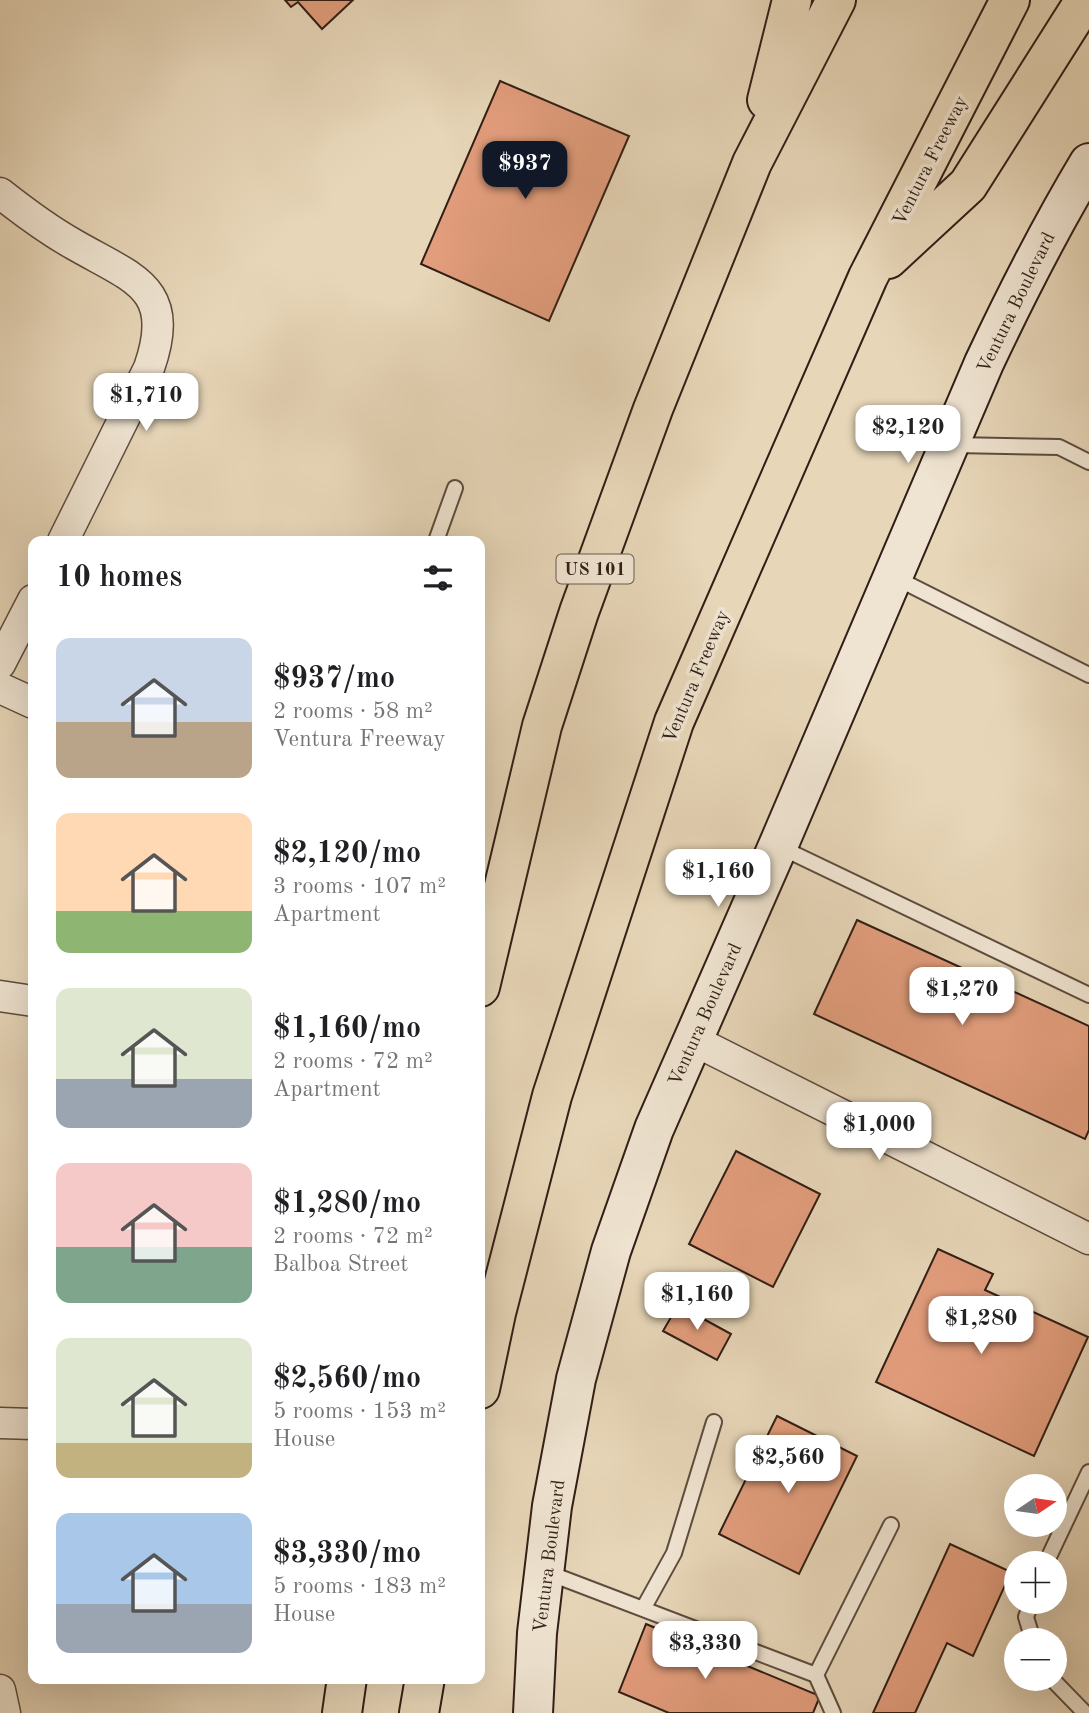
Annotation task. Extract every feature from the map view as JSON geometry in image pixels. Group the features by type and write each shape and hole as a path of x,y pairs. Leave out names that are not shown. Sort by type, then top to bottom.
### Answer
{"highway":[{"path":"752,163 792,0"},
{"name":"US 101","path":"485,967 542,726 579,612 653,409 752,163 836,0"},
{"name":"Ventura Freeway","path":"485,1366 496,1312 552,1096 674,722 868,277 1010,0"},
{"path":"868,277 968,185 1085,0"},
{"path":"342,1713 346,1684"},
{"path":"419,1713 424,1684"}],"street":[{"name":"Ventura Boulevard","path":"533,1713 537,1633 552,1506 576,1379 611,1251 654,1129 949,444 1016,295 1089,163"},
{"path":"0,193 37,221 138,281 157,311 157,346 149,368 65,536"},
{"path":"0,664 28,610"},
{"path":"0,688 28,702"},
{"path":"0,996 28,1000"},
{"path":"692,1040 1089,1239"},
{"path":"0,1423 28,1424"},
{"path":"0,1690 5,1713"}],"lane":[{"path":"949,444 1059,447 1089,462"},
{"path":"438,536 455,488"},
{"path":"892,576 1089,675"},
{"path":"778,846 1089,995"},
{"path":"643,1609 674,1553 714,1422"},
{"path":"1052,1551 1089,1472"},
{"path":"816,1675 891,1525"},
{"path":"545,1572 816,1675 833,1713"},
{"path":"1064,1691 1085,1713"}],"building":[{"path":"285,0 353,0 322,29 298,2 291,7"},
{"path":"500,81 629,136 549,321 421,264"},
{"path":"857,920 1089,1026 1089,1130 1085,1139 814,1014"},
{"path":"736,1151 820,1194 773,1287 689,1244"},
{"path":"938,1249 993,1274 985,1290 1088,1337 1034,1456 876,1382"},
{"path":"678,1305 731,1334 717,1360 663,1331"},
{"path":"777,1416 857,1456 799,1574 719,1534"},
{"path":"950,1544 1004,1569 1004,1587 973,1656 947,1643 915,1713 873,1713"},
{"path":"646,1624 820,1696 813,1713 669,1713 619,1692"}]}
